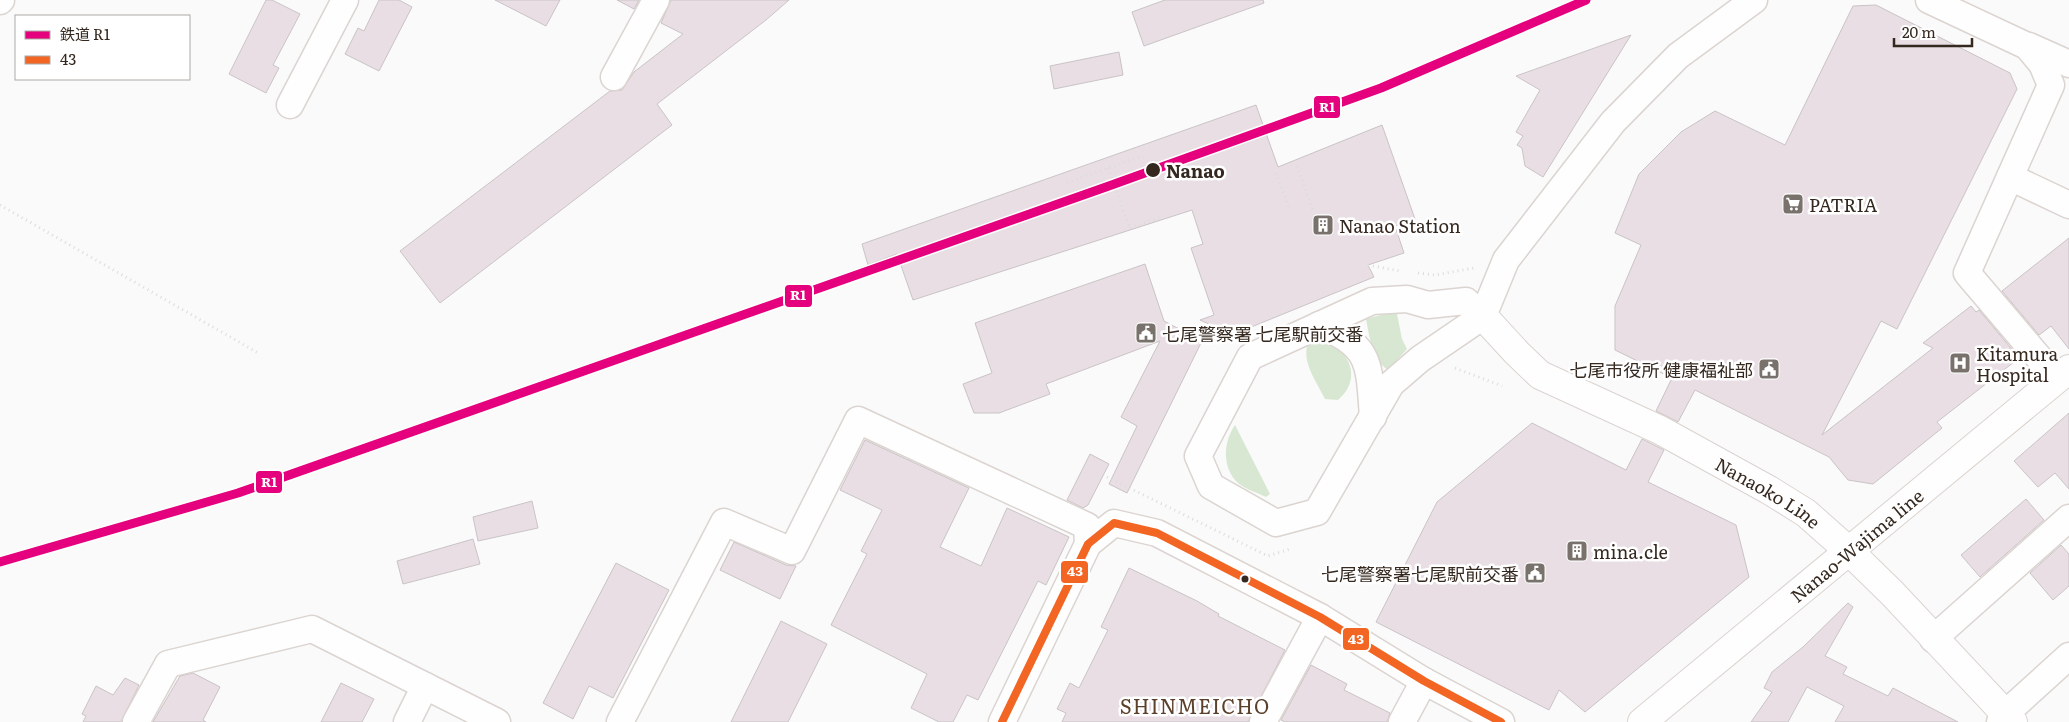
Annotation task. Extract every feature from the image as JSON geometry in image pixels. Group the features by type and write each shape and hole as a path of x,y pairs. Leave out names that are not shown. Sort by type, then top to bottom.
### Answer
{"main road":[{"name":"Nanaoko Line","path":"1483,316 1540,375 1660,430 1761,485 1806,514 1850,552 1892,593 2006,719"},
{"name":"Nanao-Wajima line","path":"1642,722 2063,374"}],"street":[{"path":"290,105 345,0"},
{"path":"614,77 656,0"},
{"path":"1483,316 1466,301 1428,305 1407,298 1372,301 1250,358 1198,456 1211,486 1276,523 1318,512 1391,384 1420,359 1483,316 1506,260 1613,122 1678,56 1754,0"},
{"path":"1929,0 2069,64"},
{"path":"2027,46 2042,64 2051,85 1967,274 2063,374"},
{"path":"2010,177 2069,205"},
{"path":"1319,325 1341,333 1362,352 1367,364 1372,417"},
{"path":"620,722 724,522 792,551 858,420 1087,526 1088,544"},
{"path":"1933,639 2069,518"},
{"path":"1002,722 1088,544 1114,523 1157,533 1320,617 1424,681 1501,722"},
{"path":"1263,722 1320,617"},
{"path":"136,722 168,664 312,629 497,722"},
{"path":"2006,719 2069,656"},
{"path":"1402,722 1424,681"},
{"path":"407,722 425,686"}],"path":[{"path":"1067,182 1143,156"},
{"path":"1297,166 1313,210"},
{"path":"1108,168 1130,228 1162,217"},
{"path":"1276,173 1290,210"},
{"path":"0,205 260,354"},
{"path":"1368,266 1406,272"},
{"path":"1416,273 1435,274 1484,266"},
{"path":"1453,367 1502,386"}],"green space":[{"path":"1385,314 1397,314 1402,339 1407,349 1388,370 1382,365 1375,354 1366,319"},
{"path":"1315,340 1326,342 1336,347 1349,362 1351,381 1346,391 1338,400 1325,399 1308,365 1306,350 1308,343"},
{"path":"1235,425 1270,494 1266,497 1241,485 1231,474 1226,460 1226,452 1231,431"}],"building":[{"path":"266,0 272,0 300,14 273,65 279,68 266,93 229,74"},
{"path":"379,0 399,0 412,7 379,71 345,54 358,28 364,31"},
{"path":"495,0 560,0 546,26"},
{"path":"617,0 639,0 634,9"},
{"path":"671,0 789,0 657,104 672,125 440,303 400,251 610,91 622,90 634,72 683,34 661,23"},
{"path":"1165,0 1263,0 1264,3 1144,46 1132,12"},
{"name":"PATRIA","path":"1876,5 2010,73 2017,89 1897,329 1881,321 1822,435 1933,348 1923,343 1971,306 1976,312 1979,310 2015,353 2010,357 2014,362 1937,422 1942,428 1873,484 1848,480 1829,457 1695,390 1678,422 1656,411 1672,378 1615,350 1615,306 1641,245 1615,233 1639,174 1681,132 1715,111 1785,145 1853,6"},
{"path":"1631,35 1543,177 1525,166 1522,148 1517,145 1523,136 1516,132 1540,90 1516,76"},
{"path":"1119,52 1123,75 1054,89 1050,66"},
{"path":"1256,105 1278,167 1382,125 1415,219 1395,226 1404,253 1368,265 1374,277 1239,332 1226,332 1200,320 1214,315 1191,248 1203,244 1192,210 913,300 897,254 868,265 862,244"},
{"path":"2069,238 2069,349 2051,326 2039,335 2002,291"},
{"path":"1145,264 1164,321 1202,341 1127,493 1109,484 1137,426 1121,417 1160,341 1046,384 1050,394 999,413 974,413 963,384 992,373 975,323"},
{"path":"2069,413 2069,489 2055,473 2038,487 2014,461"},
{"name":"mina.cle","path":"1532,423 1626,470 1642,439 1664,450 1648,482 1736,525 1749,577 1585,712 1559,690 1549,710 1376,622 1437,502"},
{"path":"865,440 969,488 940,547 981,566 1007,508 1069,537 1046,585 1038,581 978,700 967,695 953,722 939,722 911,708 927,674 831,625 867,554 861,551 882,510 840,490"},
{"path":"1090,454 1109,464 1088,505 1083,508 1067,500"},
{"path":"2026,499 2044,520 1980,577 1961,555"},
{"path":"532,501 538,528 478,541 473,517"},
{"path":"473,539 480,564 403,584 397,561"},
{"path":"734,542 786,565 796,566 780,599 720,570"},
{"path":"2061,545 2069,554 2069,586 2053,600 2030,573"},
{"path":"616,563 669,590 613,698 589,686 573,719 543,703"},
{"path":"1129,568 1197,601 1219,614 1218,616 1285,650 1248,722 1062,722 1066,713 1057,709 1070,683 1079,688 1108,630 1101,627"},
{"path":"1848,603 1853,607 1825,656 1847,667 1843,674 1888,696 1893,688 1958,722 1835,722 1844,706 1807,687 1788,722 1751,722 1772,692 1764,688 1772,672 1803,647"},
{"path":"781,621 827,644 788,722 731,722"},
{"path":"1311,665 1347,684 1344,690 1390,713 1387,722 1285,722 1281,720"},
{"path":"193,673 220,687 203,720 206,722 153,722 180,676"},
{"path":"125,678 139,685 121,722 83,722 86,716 82,714 96,686 113,695"},
{"path":"341,683 374,699 362,722 321,722"}],"railway":[{"path":"1106,187 1381,88 1586,0"}],"rail line":[{"name":"R1","path":"0,562 238,493 1106,187 1381,88 1586,0"}],"transit line":[{"name":"43","path":"1002,722 1088,544 1114,523 1157,533 1320,617 1424,681 1501,722"}],"place":[{"name":"Nanao","path":"1153,170"},
{"name":"PATRIA","path":"1793,204"},
{"name":"Nanao Station","path":"1323,225"},
{"name":"七尾警察署 七尾駅前交番","path":"1146,333"},
{"name":"Kitamura Hospital","path":"1960,363"},
{"name":"七尾市役所 健康福祉部","path":"1769,369"},
{"name":"mina.cle","path":"1577,551"},
{"name":"七尾警察署七尾駅前交番","path":"1535,573"}],"district":[{"name":"SHINMEICHO","path":"1195,705"}]}
